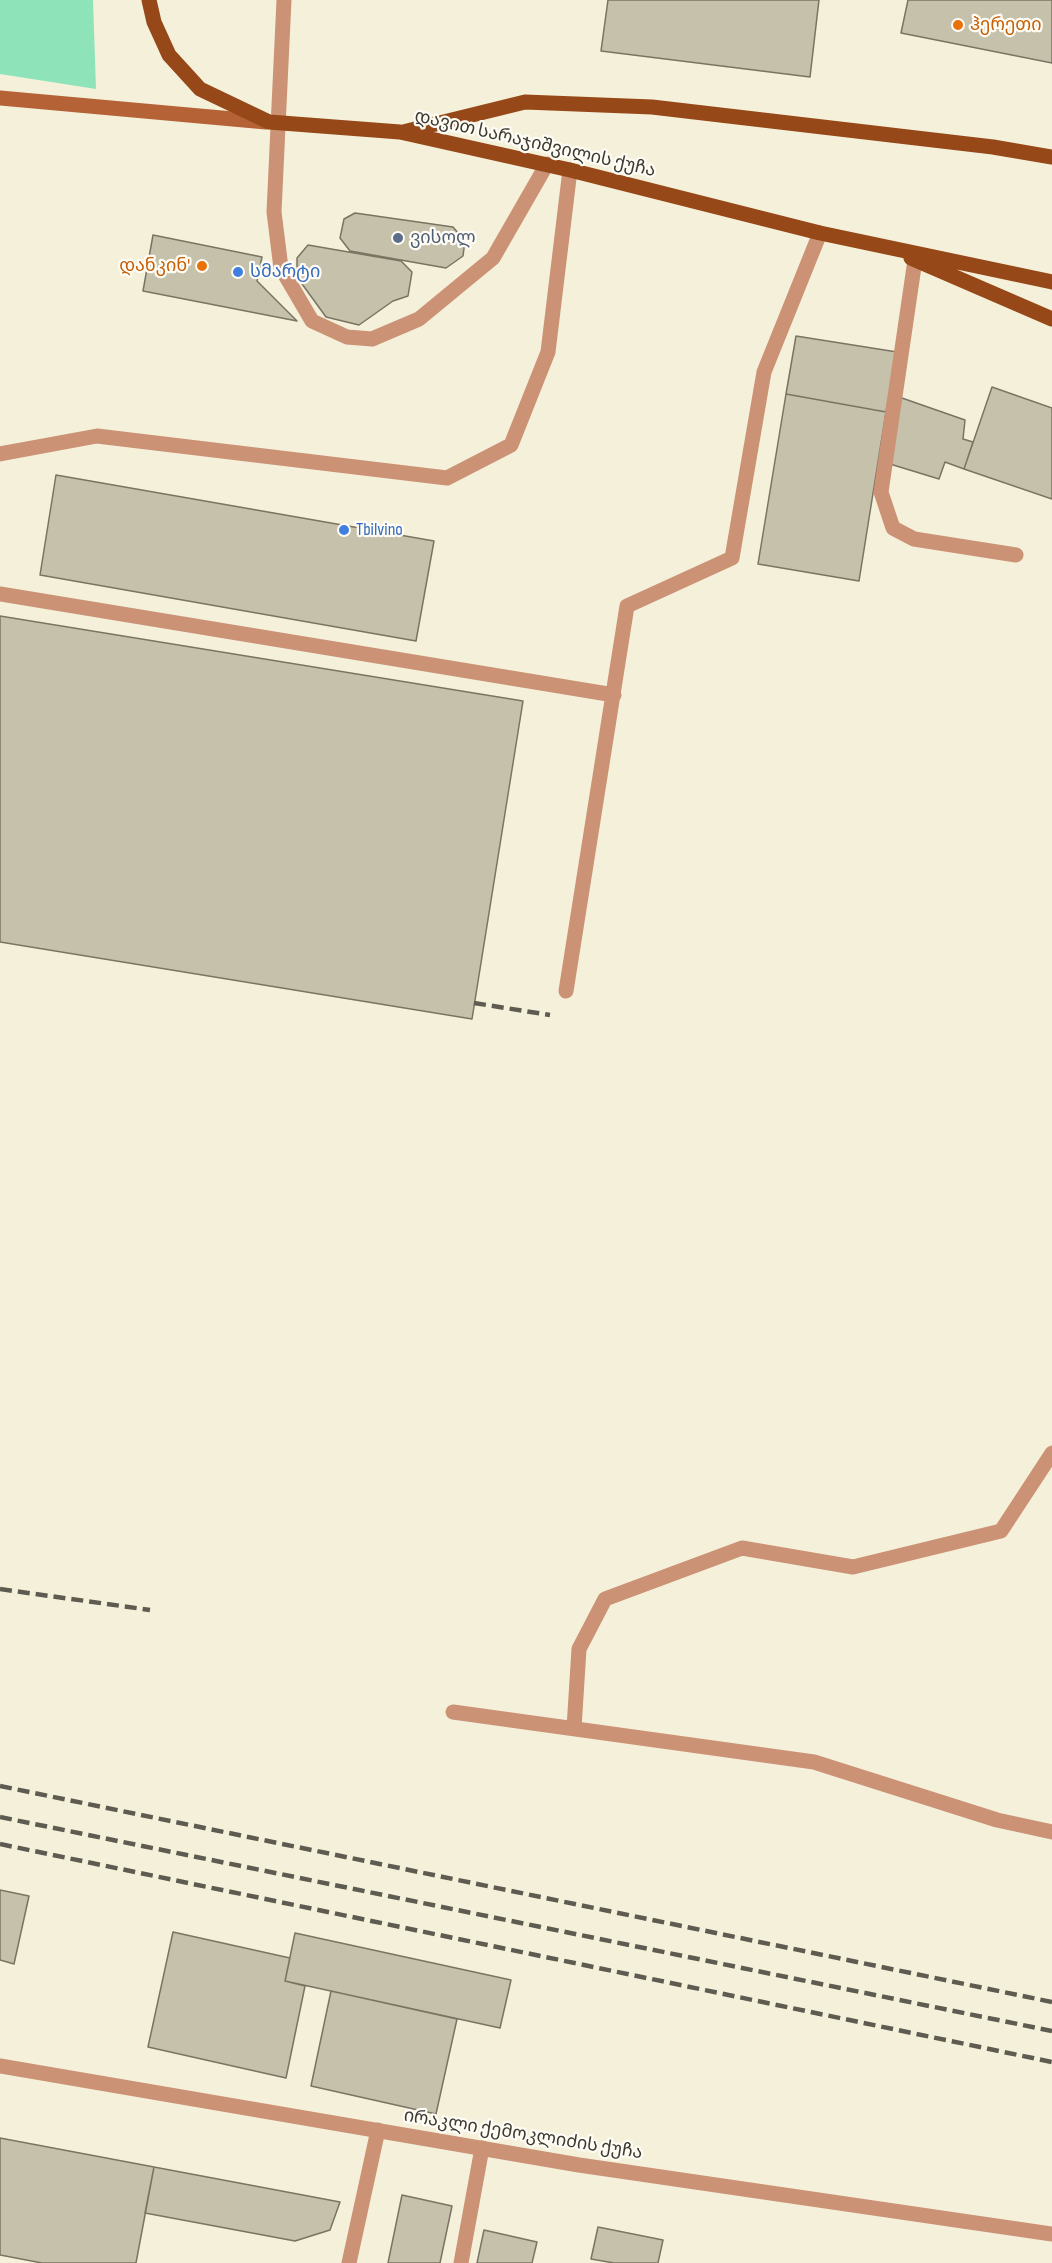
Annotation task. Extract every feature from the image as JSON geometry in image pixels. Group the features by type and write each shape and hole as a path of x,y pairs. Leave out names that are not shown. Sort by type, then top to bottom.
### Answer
{"main road":[{"path":"149,0 154,22 169,54 200,89 273,122"},
{"name":"დავით სარაჯიშვილის ქუჩა","path":"0,98 400,132 547,164 820,233 1052,282"},
{"path":"400,132 525,102 652,107 993,147 1052,157"},
{"path":"878,244 1052,319"}],"street":[{"path":"284,0 273,122 274,212 281,268 312,321 347,337 372,339 419,320 493,258 547,164"},
{"path":"0,454 97,436 447,478 511,445 536,383 548,352 570,170"},
{"path":"566,991 627,606 732,558 764,372 820,233"},
{"path":"915,260 881,492 893,528 914,539 1016,555"},
{"path":"0,594 614,695"},
{"path":"574,1728 579,1649 605,1599 742,1548 854,1568 1001,1532 1052,1453"},
{"path":"453,1712 814,1762 997,1820 1052,1832"},
{"name":"ირაკლი ქემოკლიძის ქუჩა","path":"0,2066 482,2148 1048,2232"},
{"path":"350,2263 378,2130"},
{"path":"462,2263 482,2148"}],"green space":[{"path":"0,0 93,0 96,89 0,74"}],"building":[{"path":"608,0 819,0 810,77 601,51"},
{"path":"908,0 1052,0 1052,63 901,33"},
{"path":"355,213 453,227 465,241 463,256 446,268 350,251 340,238 344,219"},
{"path":"153,235 262,257 257,281 297,321 143,291"},
{"path":"308,245 401,261 412,272 408,296 393,301 359,325 326,317 297,277 297,258"},
{"path":"796,336 897,352 886,412 786,394"},
{"path":"992,387 1052,408 1052,499 964,469"},
{"path":"786,394 886,412 859,581 758,564"},
{"path":"899,397 965,420 963,439 973,442 964,469 945,462 939,479 890,464"},
{"path":"56,475 434,541 416,641 40,575"},
{"path":"0,616 523,701 472,1019 0,942"},
{"path":"0,1890 29,1896 14,1964 0,1960"},
{"path":"173,1932 290,1958 285,1981 305,1986 286,2078 148,2047"},
{"path":"295,1933 511,1980 500,2028 285,1981"},
{"path":"331,1991 457,2019 436,2114 311,2086"},
{"path":"0,2138 154,2167 136,2263 42,2263 0,2255"},
{"path":"154,2167 340,2202 330,2230 295,2241 145,2213"},
{"path":"402,2195 452,2206 440,2263 388,2263"},
{"path":"598,2227 663,2240 658,2263 614,2263 591,2259"},
{"path":"484,2230 537,2242 532,2263 477,2263"}],"railway":[{"path":"474,1003 550,1015"},
{"path":"0,1589 150,1610"},
{"path":"0,1786 1052,2002"},
{"path":"0,1817 1052,2031"},
{"path":"0,1844 1052,2062"}],"place":[{"name":"ჰერეთი","path":"958,25"},
{"name":"ვისოლ","path":"398,238"},
{"name":"დანკინ'","path":"202,266"},
{"name":"სმარტი","path":"238,272"},
{"name":"Tbilvino","path":"344,530"}]}
